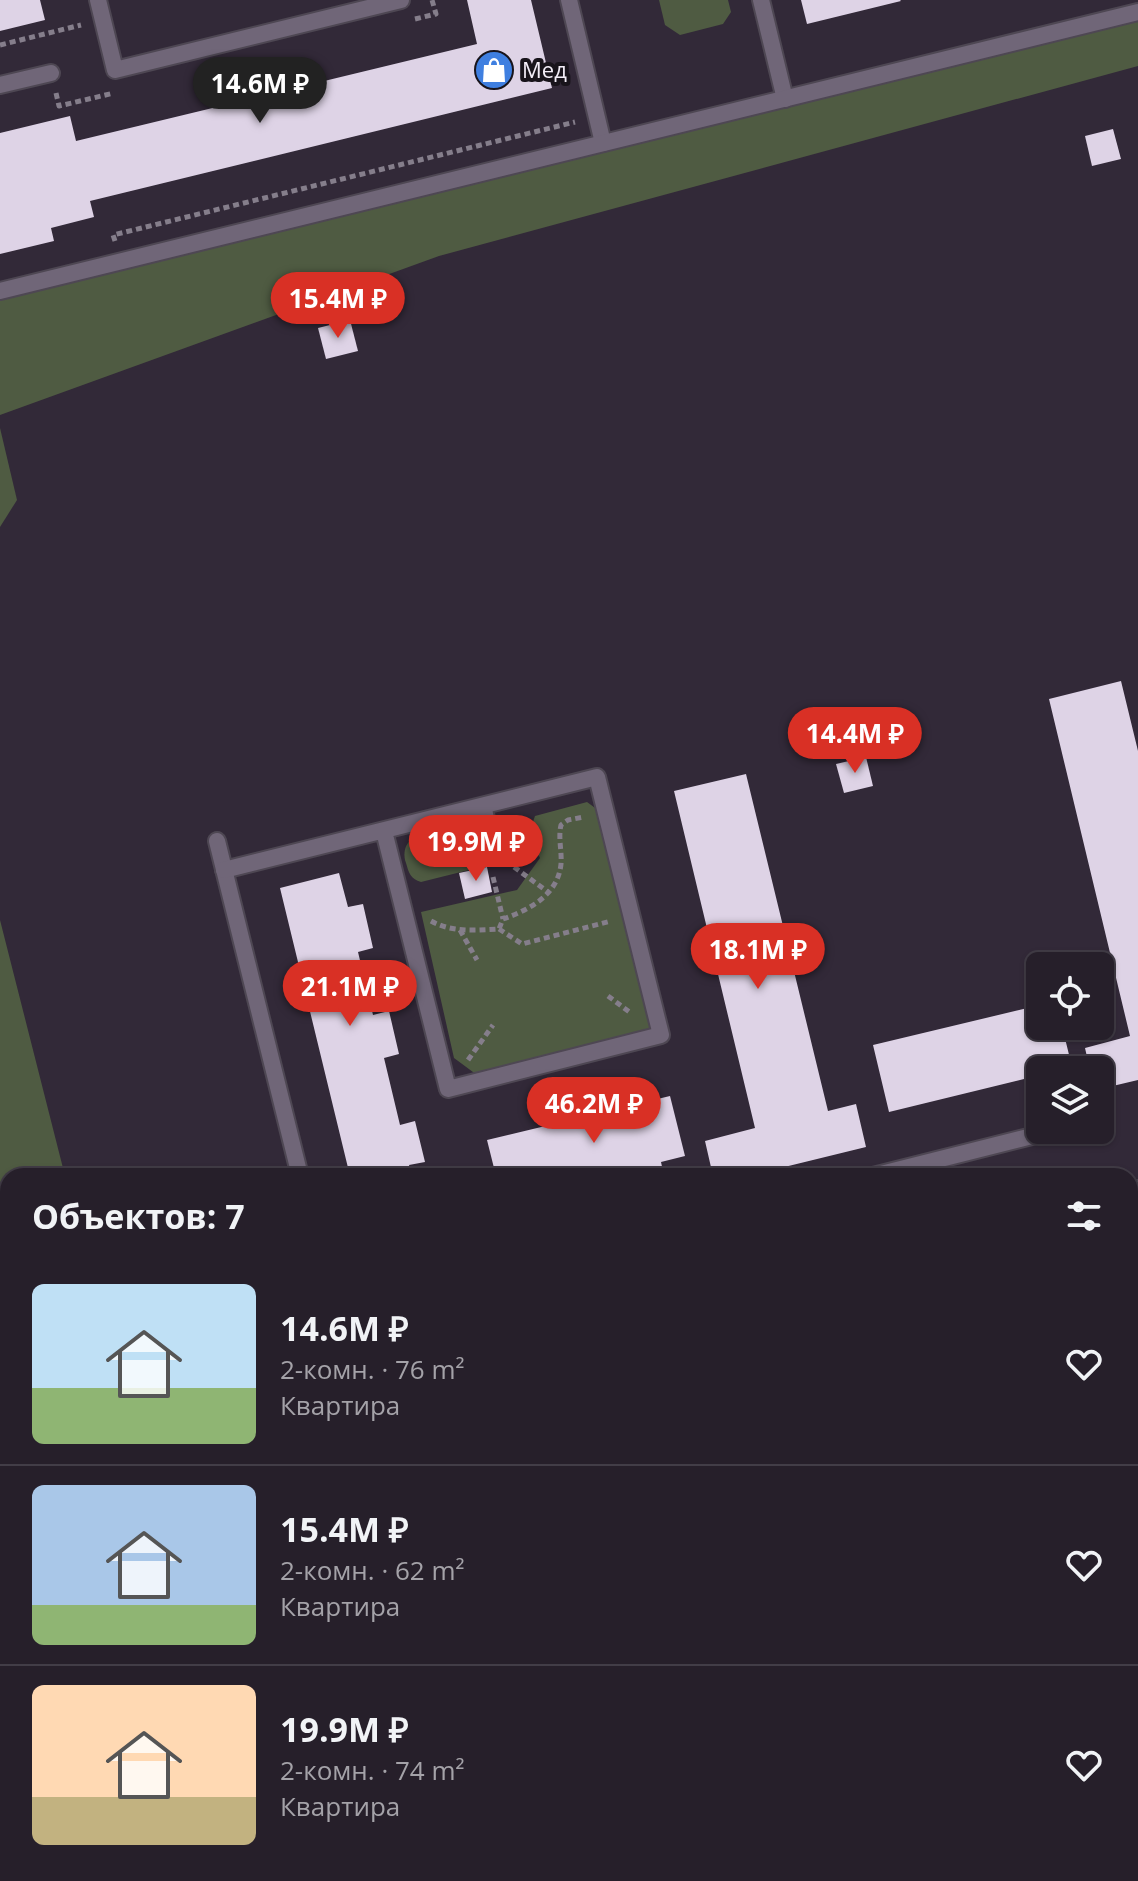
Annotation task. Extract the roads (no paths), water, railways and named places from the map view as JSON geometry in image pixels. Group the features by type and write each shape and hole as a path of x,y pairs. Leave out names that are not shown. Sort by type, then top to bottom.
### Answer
{"lane":[{"path":"98,0 115,70 401,0"},
{"path":"569,0 603,143"},
{"path":"761,0 785,99"},
{"path":"0,291 1138,12"},
{"path":"0,85 51,73"},
{"path":"224,870 597,777 661,1035 448,1089 384,831"},
{"path":"483,806 495,855"},
{"path":"217,841 298,1168"},
{"path":"905,1168 1026,1138"}],"place":[{"name":"Мед","path":"494,70"}]}
